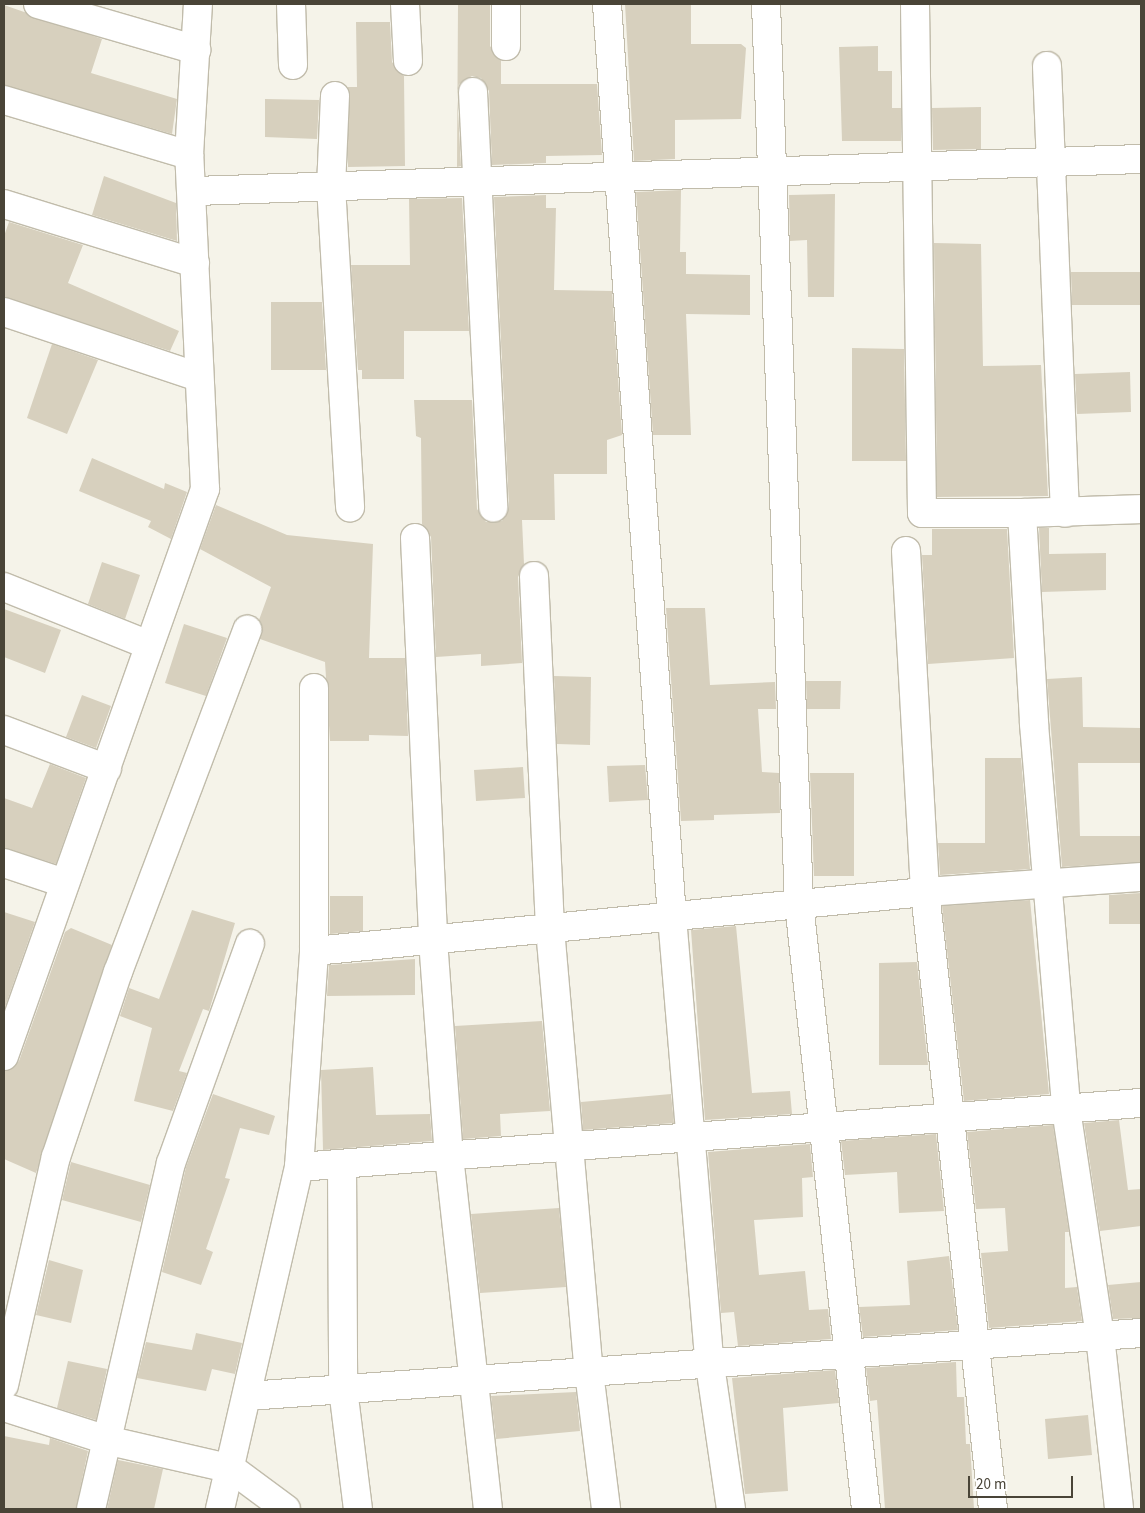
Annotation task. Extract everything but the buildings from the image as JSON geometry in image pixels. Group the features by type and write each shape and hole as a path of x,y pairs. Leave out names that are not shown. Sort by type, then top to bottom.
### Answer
{"street":[{"path":"38,4 196,50"},
{"path":"4,1056 11,1009 64,883 107,769 204,489 198,377 194,191 190,155 198,4"},
{"path":"291,4 293,66"},
{"path":"405,4 408,61"},
{"path":"506,4 506,46"},
{"path":"607,4 617,176 672,917 710,1365 730,1509"},
{"path":"766,4 799,904 866,1509"},
{"path":"916,4 920,166 922,513 1065,513 1141,509"},
{"path":"1047,66 1049,162 1065,513"},
{"path":"473,92 493,508"},
{"path":"335,96 331,186 350,507"},
{"path":"4,100 190,155"},
{"path":"194,191 1141,159"},
{"path":"4,204 195,263"},
{"path":"4,312 198,377"},
{"path":"1022,513 1034,724 1050,884 1066,1109 1100,1336 1119,1509"},
{"path":"415,538 433,940 449,1156 472,1380 488,1509"},
{"path":"906,551 925,892 992,1509"},
{"path":"534,576 550,929 589,1372 606,1509"},
{"path":"4,587 149,645"},
{"path":"4,1385 56,1157 118,972 247,630"},
{"path":"220,1509 232,1469 299,1167 314,951 314,688"},
{"path":"4,730 107,769"},
{"path":"4,863 64,883"},
{"path":"314,951 925,892 1141,877"},
{"path":"91,1509 110,1441 171,1163 250,944"},
{"path":"299,1167 1141,1103"},
{"path":"342,1164 343,1389 358,1509"},
{"path":"247,1396 710,1365 1141,1333"},
{"path":"4,1407 110,1441 232,1469 286,1509"}]}
